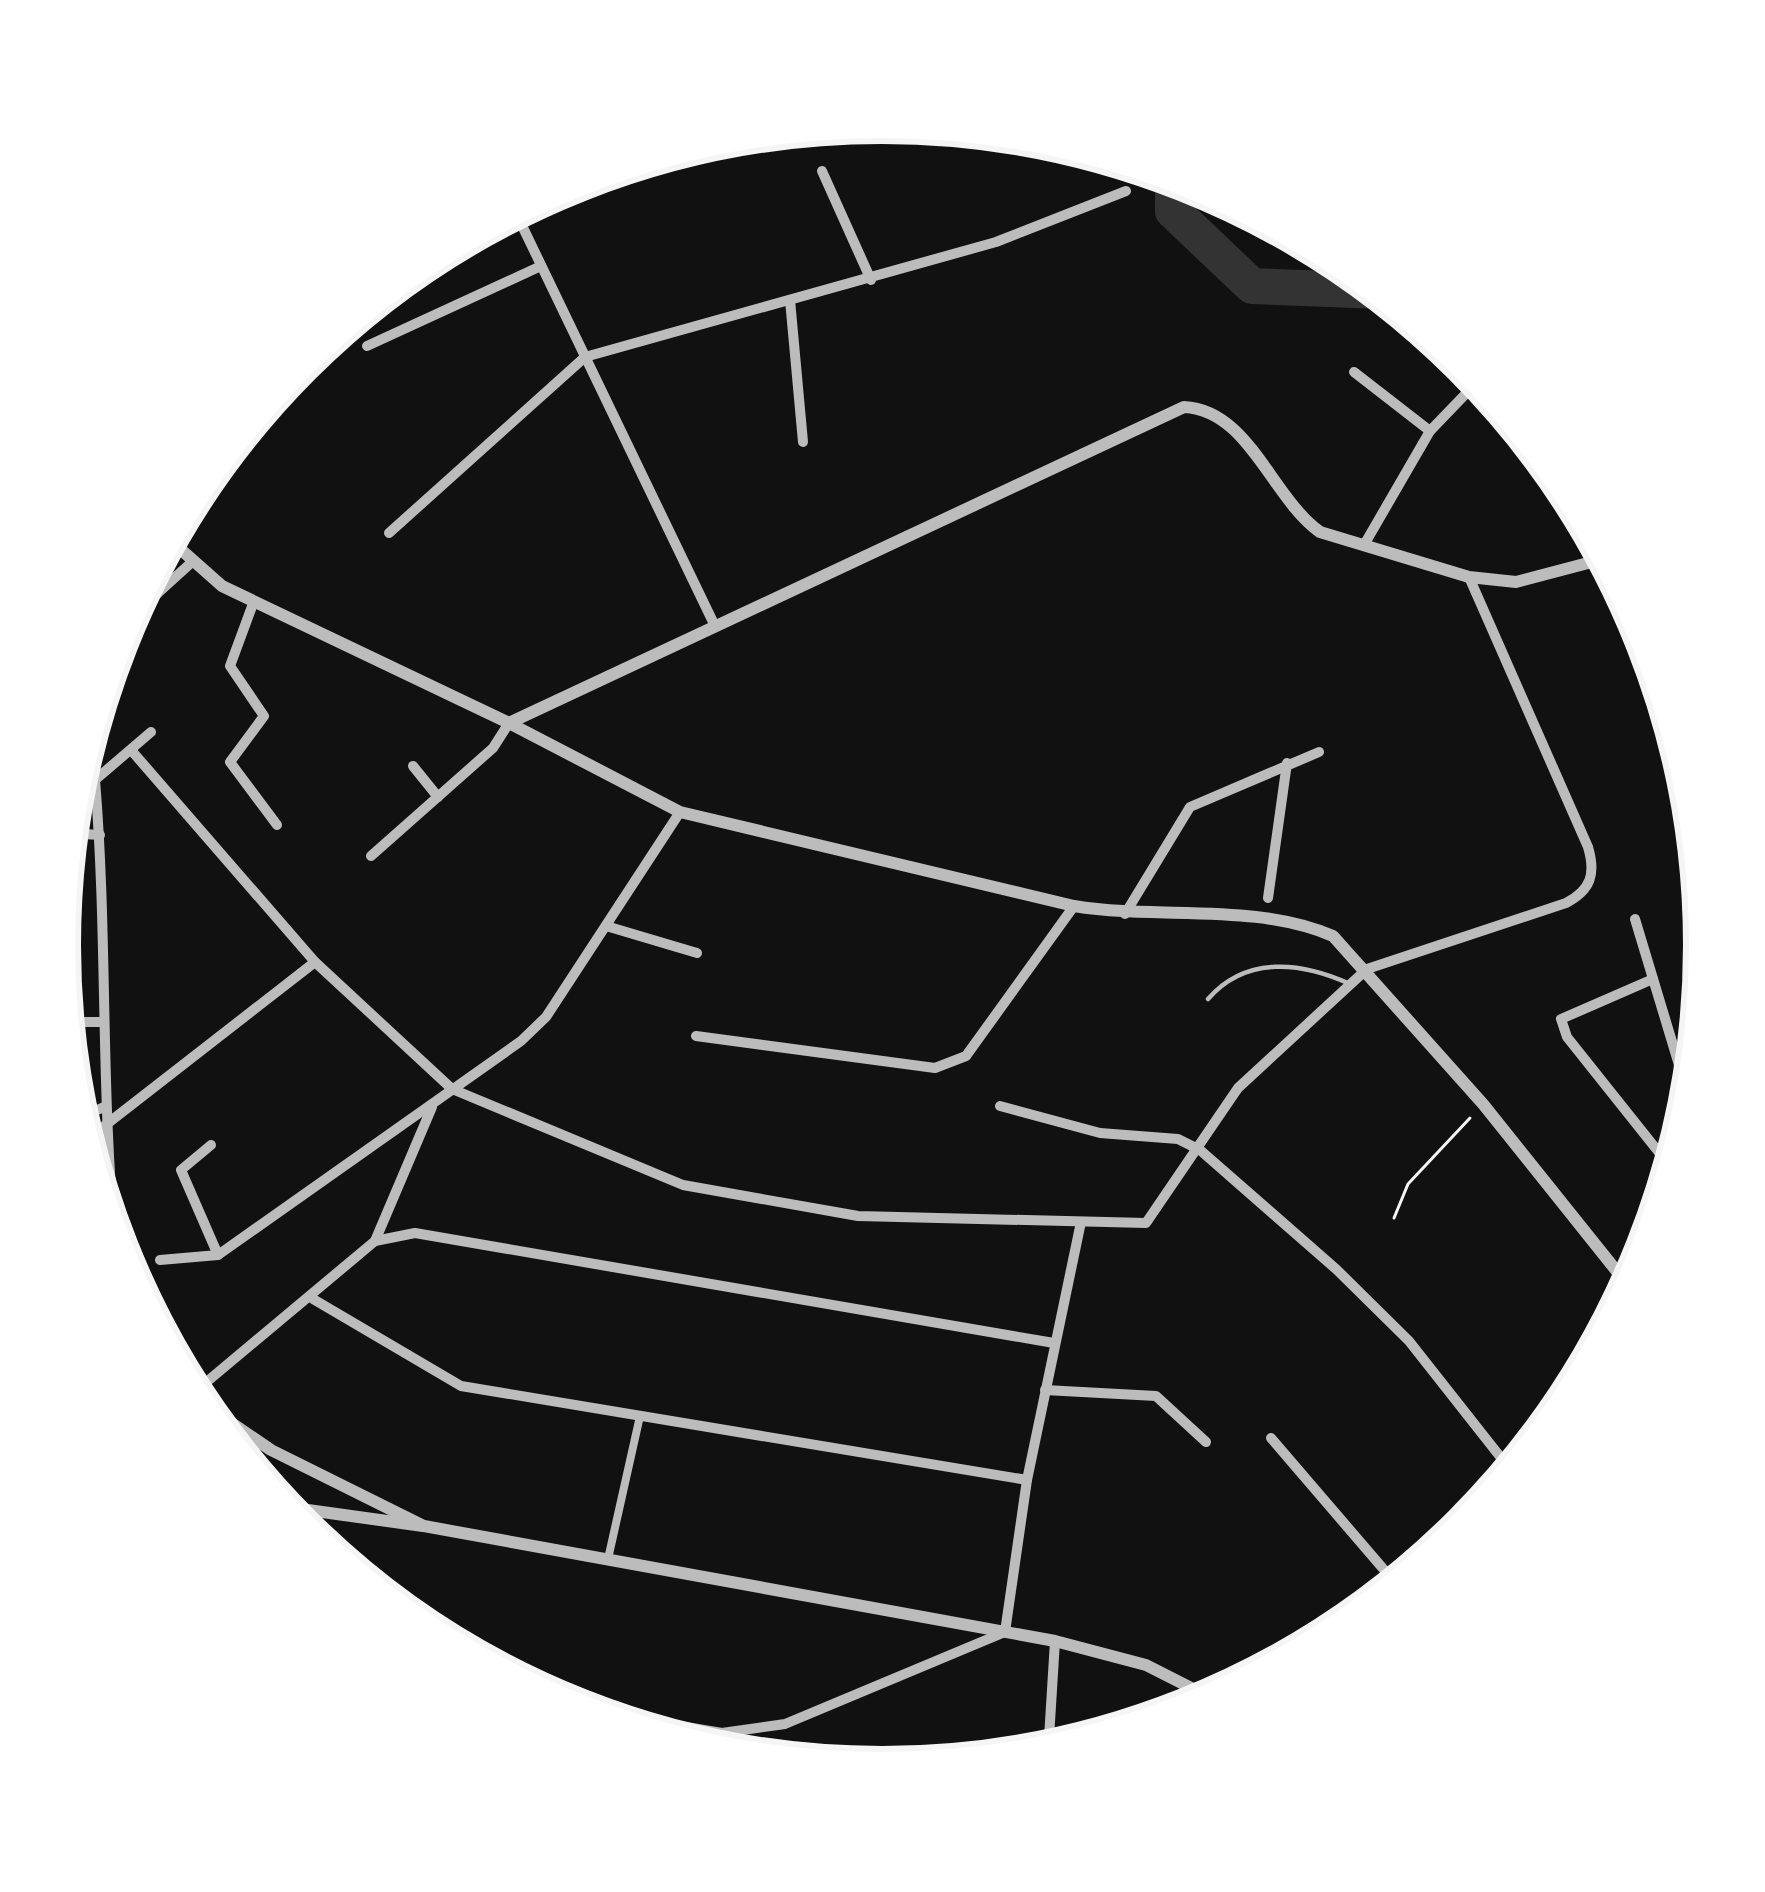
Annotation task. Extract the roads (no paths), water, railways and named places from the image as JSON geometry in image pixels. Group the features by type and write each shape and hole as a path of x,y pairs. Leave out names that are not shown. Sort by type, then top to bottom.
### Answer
{"street":[{"path":"822,171 871,280"},
{"path":"389,533 585,357 996,242 1126,191"},
{"path":"522,226 714,624"},
{"path":"367,346 541,266"},
{"path":"790,300 803,442"},
{"path":"1354,372 1430,431"},
{"path":"1364,545 1430,431 1466,394"},
{"path":"370,856 493,748 509,723 1184,406 1206,408 1227,421 1301,518 1321,532 1469,578 1516,582 1590,563"},
{"path":"182,552 254,601 509,723 680,812 1074,906 1125,914 1299,922 1333,936 1483,1104 1618,1272"},
{"path":"161,591 192,562"},
{"path":"131,750 315,962 452,1089 683,1184 858,1216 1146,1223 1238,1088 1367,969 1566,903 1581,895 1591,880 1588,847 1469,578"},
{"path":"254,601 230,666 264,716 230,761 278,826"},
{"path":"95,779 151,732"},
{"path":"1125,914 1190,807 1319,752"},
{"path":"1268,898 1287,763"},
{"path":"413,766 438,797"},
{"path":"95,780 105,929 106,1158"},
{"path":"160,1260 218,1255 546,1017 680,812"},
{"path":"86,834 100,835"},
{"path":"696,1036 935,1068 966,1056 1074,906"},
{"path":"1635,919 1678,1062"},
{"path":"605,926 697,953"},
{"path":"103,1127 315,962"},
{"path":"1653,979 1561,1019 1568,1036 1660,1154"},
{"path":"82,1022 102,1022"},
{"path":"208,1383 375,1241 433,1103"},
{"path":"1000,1106 1100,1133 1178,1139 1200,1150 1336,1269 1408,1342 1502,1459"},
{"path":"95,1111 104,1107"},
{"path":"211,1145 181,1170 218,1255"},
{"path":"1005,1632 1027,1480 1081,1222"},
{"path":"375,1241 415,1233 1054,1342"},
{"path":"313,1298 461,1386 1027,1480"},
{"path":"1045,1390 1156,1396 1205,1442"},
{"path":"608,1559 640,1416"},
{"path":"238,1428 271,1450 424,1526"},
{"path":"1271,1438 1386,1572"},
{"path":"309,1510 424,1526 1055,1641 1146,1665 1190,1689"},
{"path":"705,1730 722,1733 784,1724 1005,1632"},
{"path":"1049,1733 1055,1641"}],"lane":[{"path":"1208,999 1223,982 1274,964 1351,985"}],"waterway":[{"path":"1173,196 1173,211 1252,286 1347,290"}]}
